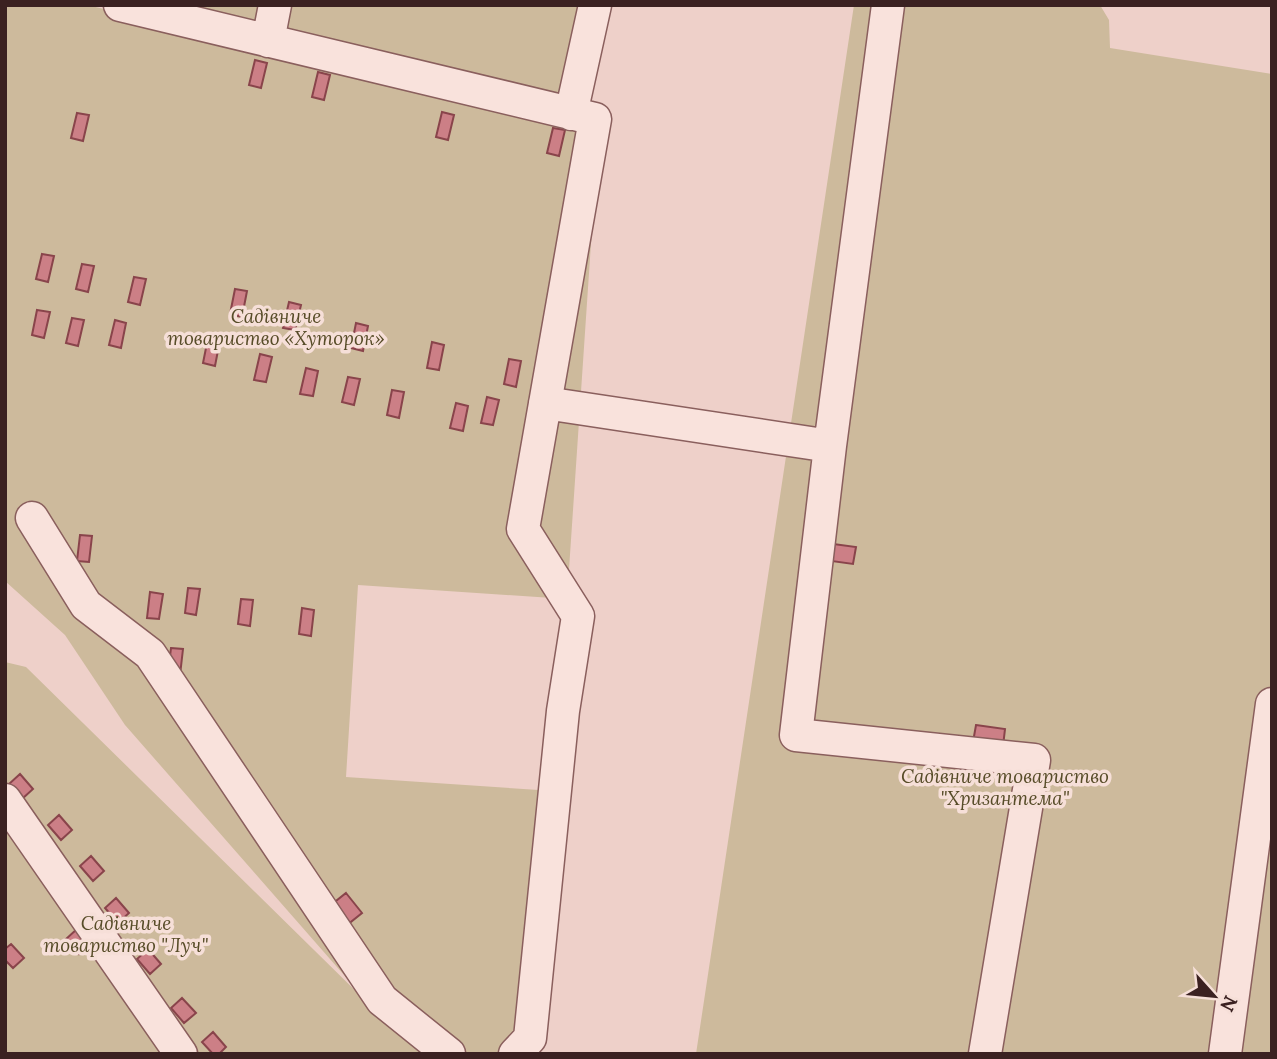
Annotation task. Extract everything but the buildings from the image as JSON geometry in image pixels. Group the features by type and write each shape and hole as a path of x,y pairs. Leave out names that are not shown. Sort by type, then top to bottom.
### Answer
{"street":[{"path":"120,5 595,120 523,529 578,616 564,711 530,1038 515,1054"},
{"path":"268,41 275,5"},
{"path":"571,114 595,5"},
{"path":"888,5 830,446 796,735 1034,761 985,1054"},
{"path":"545,404 830,446"},
{"path":"32,518 86,605 150,654 382,1000 449,1054"},
{"path":"1225,1054 1272,704"},
{"path":"5,800 181,1054"}],"green space":[{"name":"Садівниче товариство «Хуторок»","path":"5,5 87,5 599,125 567,599 358,585 346,777 554,791 523,1054 5,1054 5,662 26,667 372,1007 125,725 65,635 5,581"},
{"path":"162,5 602,5 573,106"},
{"name":"Садівниче товариство \"Хризантема\"","path":"854,5 1100,5 1109,20 1110,48 1272,74 1272,1054 696,1054"}],"park label":[{"name":"Садівниче товариство \"Луч\"","path":"126,934"}]}
